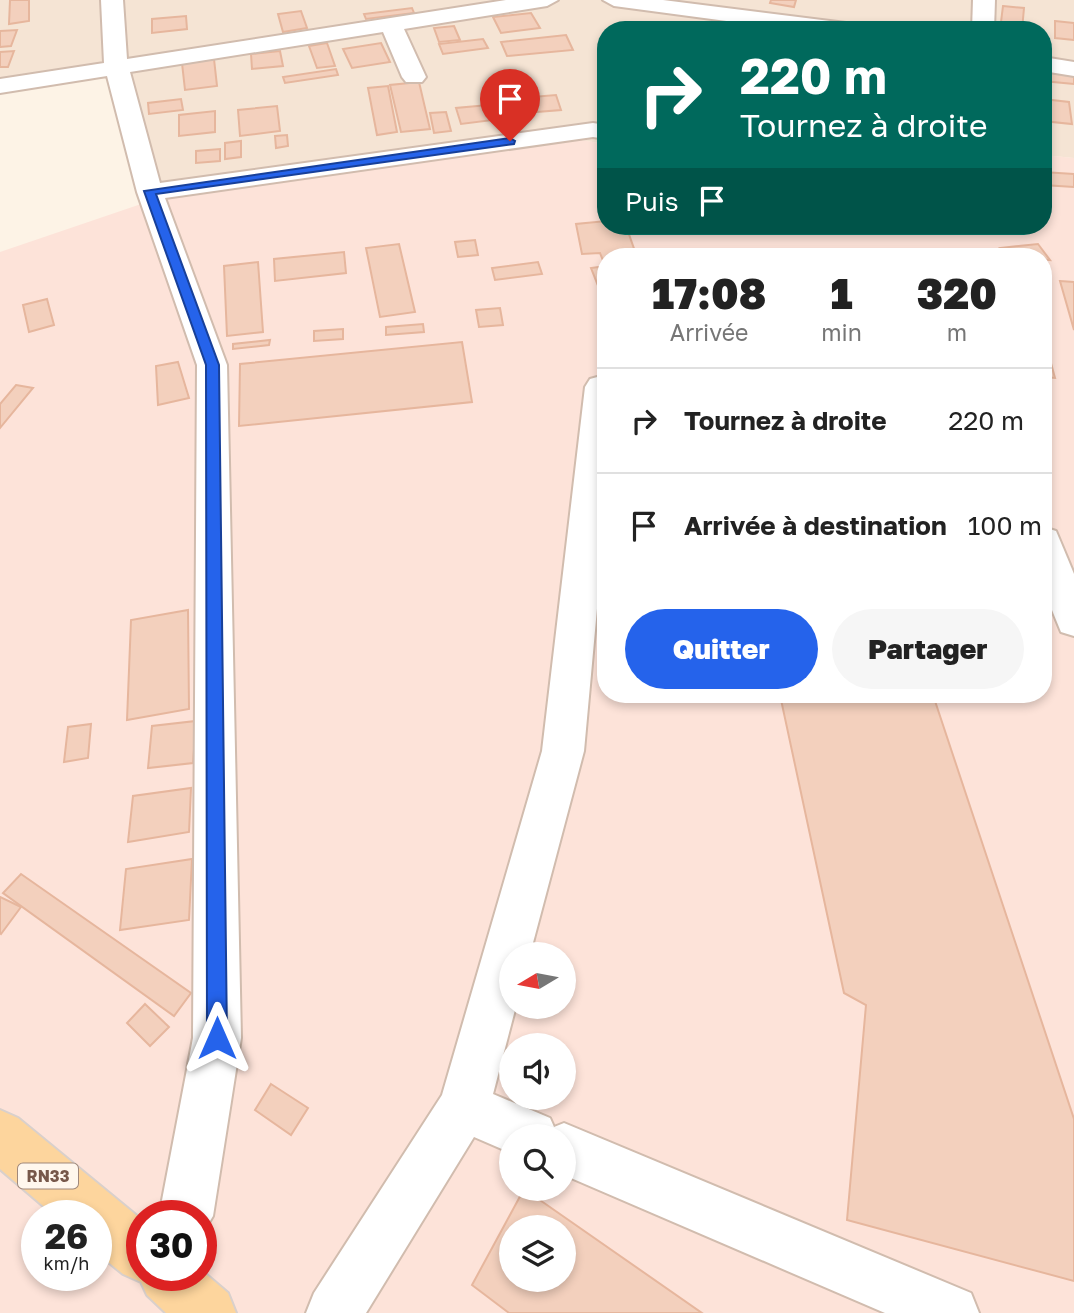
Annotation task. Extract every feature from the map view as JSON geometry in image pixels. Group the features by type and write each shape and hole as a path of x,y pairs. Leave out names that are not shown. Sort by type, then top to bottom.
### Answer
{"main road":[{"name":"RN33","path":"0,1136 77,1200"},
{"name":"RN33","path":"112,1229 126,1241"}],"street":[{"path":"112,0 116,65 150,191 212,365 217,1038 190,1200"},
{"path":"0,86 116,65 547,0"},
{"path":"614,0 651,2 774,21"},
{"path":"814,21 818,0"},
{"path":"983,21 984,0"},
{"path":"643,21 651,2"},
{"path":"391,25 414,77"},
{"path":"1052,65 1074,69"},
{"path":"150,191 597,125"},
{"path":"334,1313 464,1107 563,751 597,425"},
{"path":"1052,564 1074,621"},
{"path":"464,1107 504,1124"},
{"path":"576,1154 951,1313"}],"shaded area":[{"path":"0,0 1074,0 1074,158 1052,156 1052,21 597,21 597,143 568,138 147,202 116,66 0,86"},
{"path":"569,138 597,143 597,235 1052,235 1052,156 1074,158 1074,1313 0,1313 0,252 147,202"}],"building":[{"path":"10,0 29,0 29,21 9,24"},
{"path":"771,0 796,0 794,7 770,3"},
{"path":"1003,6 1024,8 1023,21 1001,21"},
{"path":"412,8 414,13 366,19 364,14"},
{"path":"301,11 307,28 283,32 278,14"},
{"path":"531,13 540,28 501,33 493,17"},
{"path":"186,16 187,29 152,33 152,19"},
{"path":"1055,21 1074,23 1074,40 1055,38"},
{"path":"454,26 460,40 439,42 434,28"},
{"path":"17,30 11,46 0,47 0,31"},
{"path":"566,35 573,50 507,56 501,42"},
{"path":"483,39 488,48 443,54 439,44"},
{"path":"327,43 335,66 317,68 309,46"},
{"path":"381,43 390,62 352,68 343,49"},
{"path":"14,51 8,67 0,67 0,52"},
{"path":"280,51 283,66 252,69 251,54"},
{"path":"214,59 217,86 185,90 182,63"},
{"path":"336,69 338,75 285,83 283,77"},
{"path":"1052,71 1074,74 1074,84 1052,82"},
{"path":"419,82 430,129 401,132 390,85"},
{"path":"388,86 397,132 377,135 368,88"},
{"path":"556,95 561,110 512,114 508,99"},
{"path":"181,99 183,110 149,114 148,103"},
{"path":"1052,100 1069,102 1072,124 1052,122"},
{"path":"488,105 493,120 461,124 456,108"},
{"path":"277,106 280,131 240,136 238,110"},
{"path":"215,111 215,132 179,136 179,115"},
{"path":"446,112 451,131 434,133 430,113"},
{"path":"287,135 288,146 276,148 275,136"},
{"path":"241,141 241,157 225,159 225,143"},
{"path":"220,149 220,161 196,163 196,151"},
{"path":"1052,173 1074,174 1074,187 1052,186"},
{"path":"597,222 597,235 629,235 634,248 597,248 597,253 582,254 576,224"},
{"path":"475,240 478,255 458,257 455,242"},
{"path":"399,244 415,312 380,317 366,248"},
{"path":"1038,244 1041,248 1000,248"},
{"path":"344,252 346,273 275,281 274,259"},
{"path":"258,262 263,332 227,336 224,266"},
{"path":"538,262 542,274 495,280 492,268"},
{"path":"597,267 597,283 591,268"},
{"path":"1060,281 1074,282 1074,330"},
{"path":"47,299 54,325 29,332 23,305"},
{"path":"500,308 503,325 479,327 476,310"},
{"path":"423,324 424,332 386,335 386,327"},
{"path":"343,329 343,339 314,341 314,331"},
{"path":"270,340 269,345 233,349 233,344"},
{"path":"462,342 472,402 239,426 240,364"},
{"path":"178,362 189,398 158,405 156,366"},
{"path":"16,385 33,388 0,428 0,404"},
{"path":"188,610 189,709 127,720 131,620"},
{"path":"782,703 936,703 1074,1119 1074,1281 847,1220 866,1005 844,993"},
{"path":"196,721 193,763 148,768 152,726"},
{"path":"91,724 88,758 64,762 68,727"},
{"path":"191,788 189,832 128,842 133,796"},
{"path":"192,859 189,920 120,930 126,869"},
{"path":"21,874 191,993 174,1016 3,893"},
{"path":"0,897 21,907 1,934 0,933"},
{"path":"145,1004 169,1027 150,1046 127,1023"},
{"path":"271,1084 308,1108 291,1135 255,1110"},
{"path":"518,1201 541,1201 561,1215 510,1215"},
{"path":"576,1225 702,1313 509,1313 472,1285 499,1235 499,1292 576,1292"}],"route":[{"path":"217,1038 212,365 150,191 510,141"}]}
